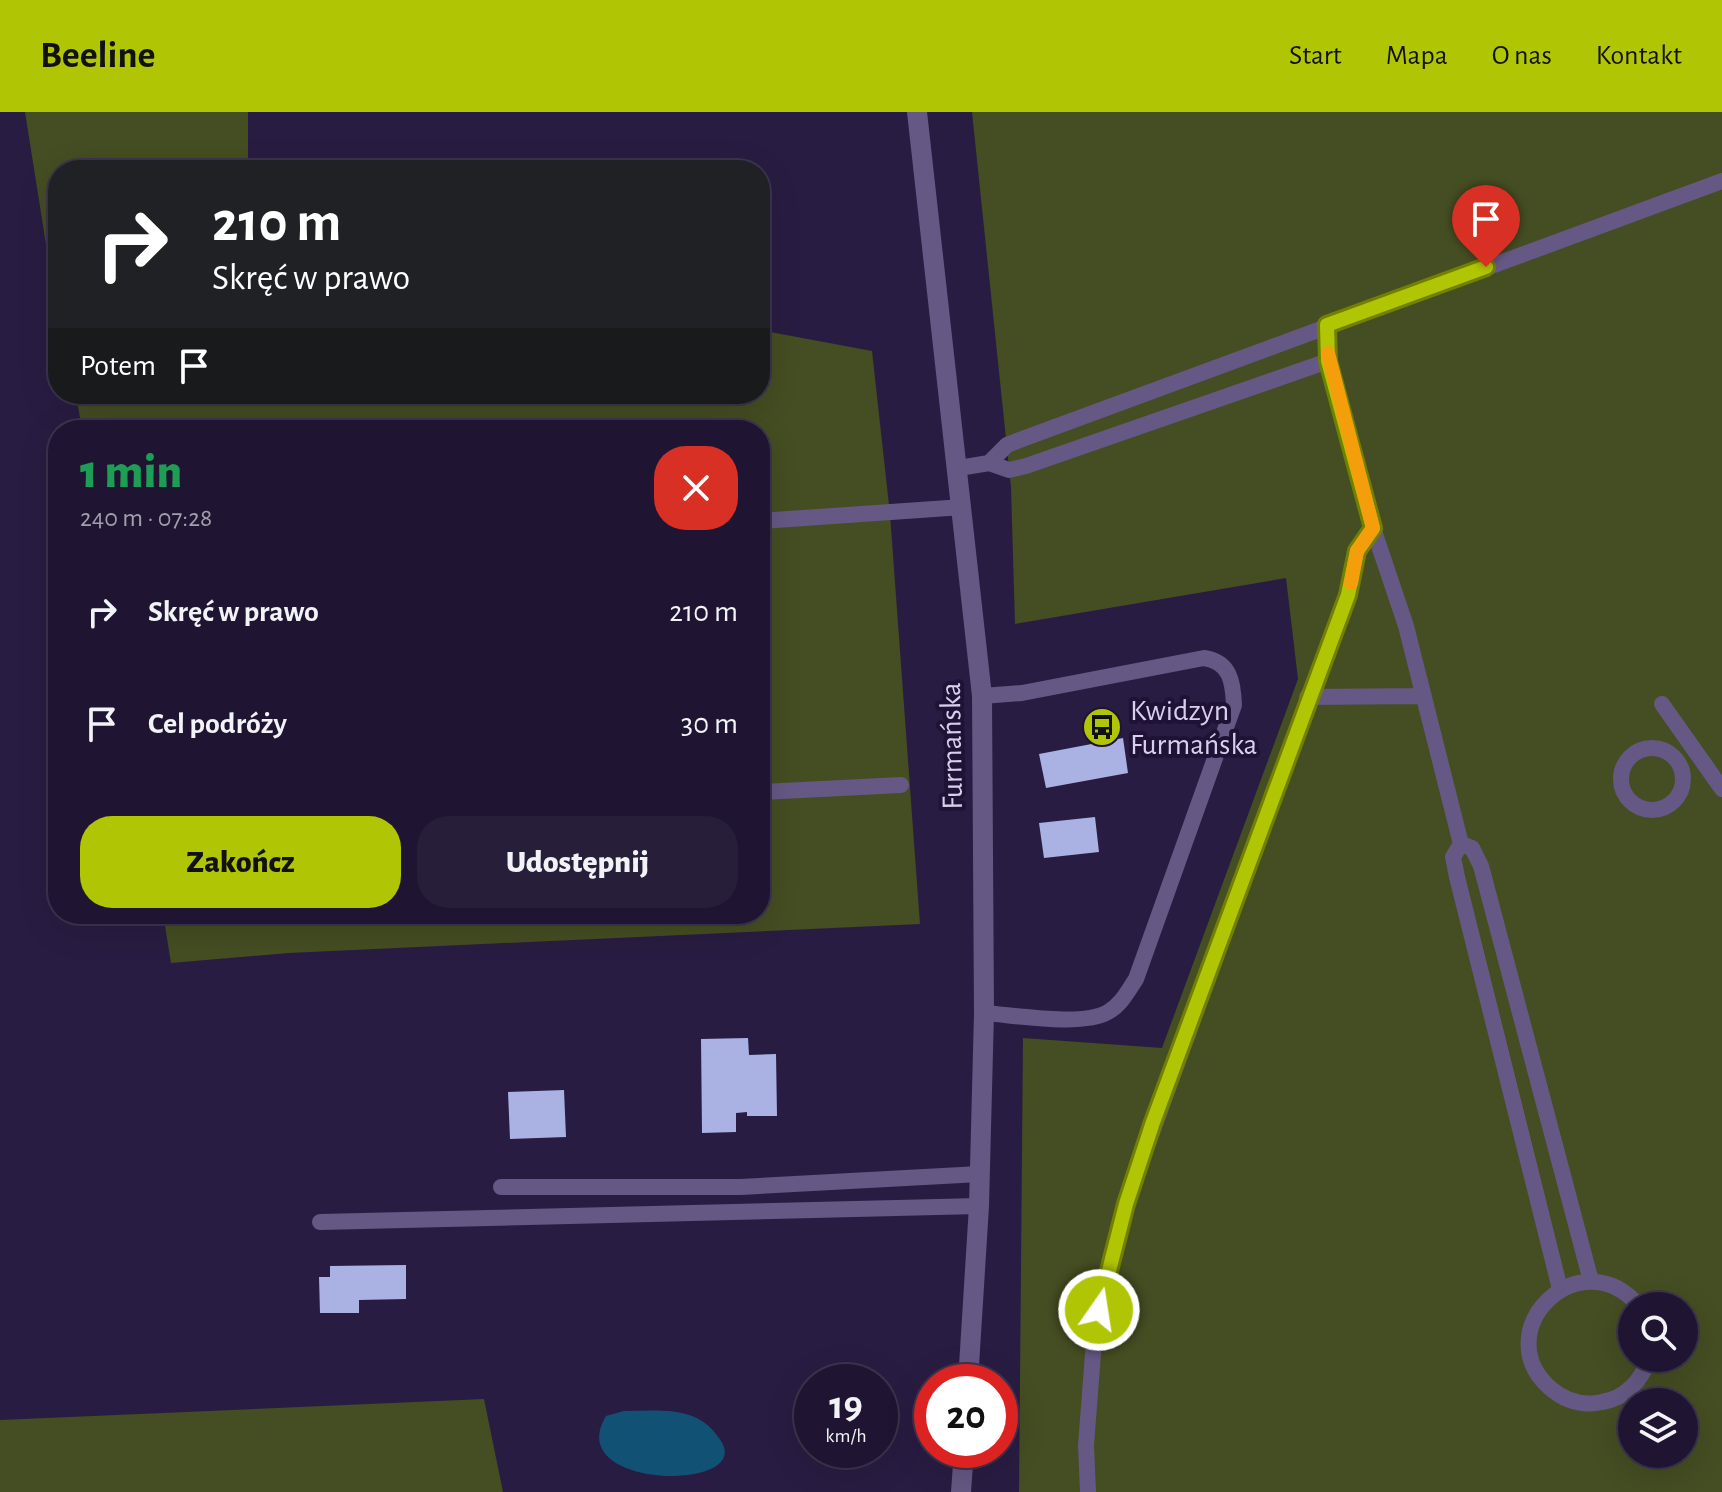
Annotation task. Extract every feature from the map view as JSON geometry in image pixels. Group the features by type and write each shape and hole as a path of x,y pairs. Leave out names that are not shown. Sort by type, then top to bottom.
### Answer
{"street":[{"name":"Furmańska","path":"917,112 982,696 984,1013 979,1206 969,1364"},
{"path":"961,1492 963,1468"}],"lane":[{"path":"989,463 1007,445 1722,181"},
{"path":"1327,325 1328,361 1373,528 1406,626 1461,844 1453,857 1457,877 1560,1289"},
{"path":"959,468 989,463 1009,470 1026,466 1328,361"},
{"path":"770,520 963,507"},
{"path":"1088,1492 1086,1445 1095,1328 1126,1204 1307,697 1348,595 1357,551 1373,528"},
{"path":"982,696 1022,693 1204,658 1217,660 1227,669 1233,681 1234,705 1136,979 1118,1004 1100,1016 1073,1019 984,1013"},
{"path":"1307,697 1423,696"},
{"path":"1662,704 1720,786"},
{"path":"1683,782 1720,786"},
{"path":"770,792 901,785"},
{"path":"1461,844 1472,848 1481,866 1591,1281"},
{"path":"501,1187 741,1187 980,1174"},
{"path":"320,1222 979,1206"},
{"path":"1622,1292 1614,1286 1591,1281 1560,1289 1540,1307 1529,1341 1533,1364 1555,1392 1589,1404 1613,1400 1633,1387 1641,1372"}],"green space":[{"path":"25,112 248,112 248,160 48,160 48,257"},
{"path":"972,112 1722,112 1722,1492 1019,1492 1023,1038 1162,1048 1298,679 1286,578 1015,624 1011,487"},
{"path":"770,332 872,351 890,514 920,924 289,953 171,963 165,924 770,924 770,420 80,420 78,404 770,404"},
{"path":"484,1399 503,1492 0,1492 0,1420"}],"water":[{"path":"624,1411 676,1412 699,1419 718,1437 725,1455 713,1468 691,1475 662,1476 633,1471 611,1459 599,1441 606,1416"}],"building":[{"path":"1123,738 1128,773 1046,788 1039,754"},
{"path":"1095,817 1099,852 1044,858 1039,823"},
{"path":"748,1038 749,1055 776,1054 777,1116 736,1113 736,1132 702,1133 701,1039"},
{"path":"564,1090 566,1137 510,1139 508,1092"},
{"path":"406,1265 406,1299 359,1300 359,1313 320,1313 319,1277 330,1277 330,1266"}],"slow traffic":[{"path":"1328,353 1373,528 1357,551 1351,583"}],"place":[{"name":"Kwidzyn Furmańska","path":"1102,727"}],"route":[{"path":"1099,1310 1126,1204 1153,1122 1307,697 1348,595 1357,551 1373,528 1328,361 1327,325 1486,267"}]}
